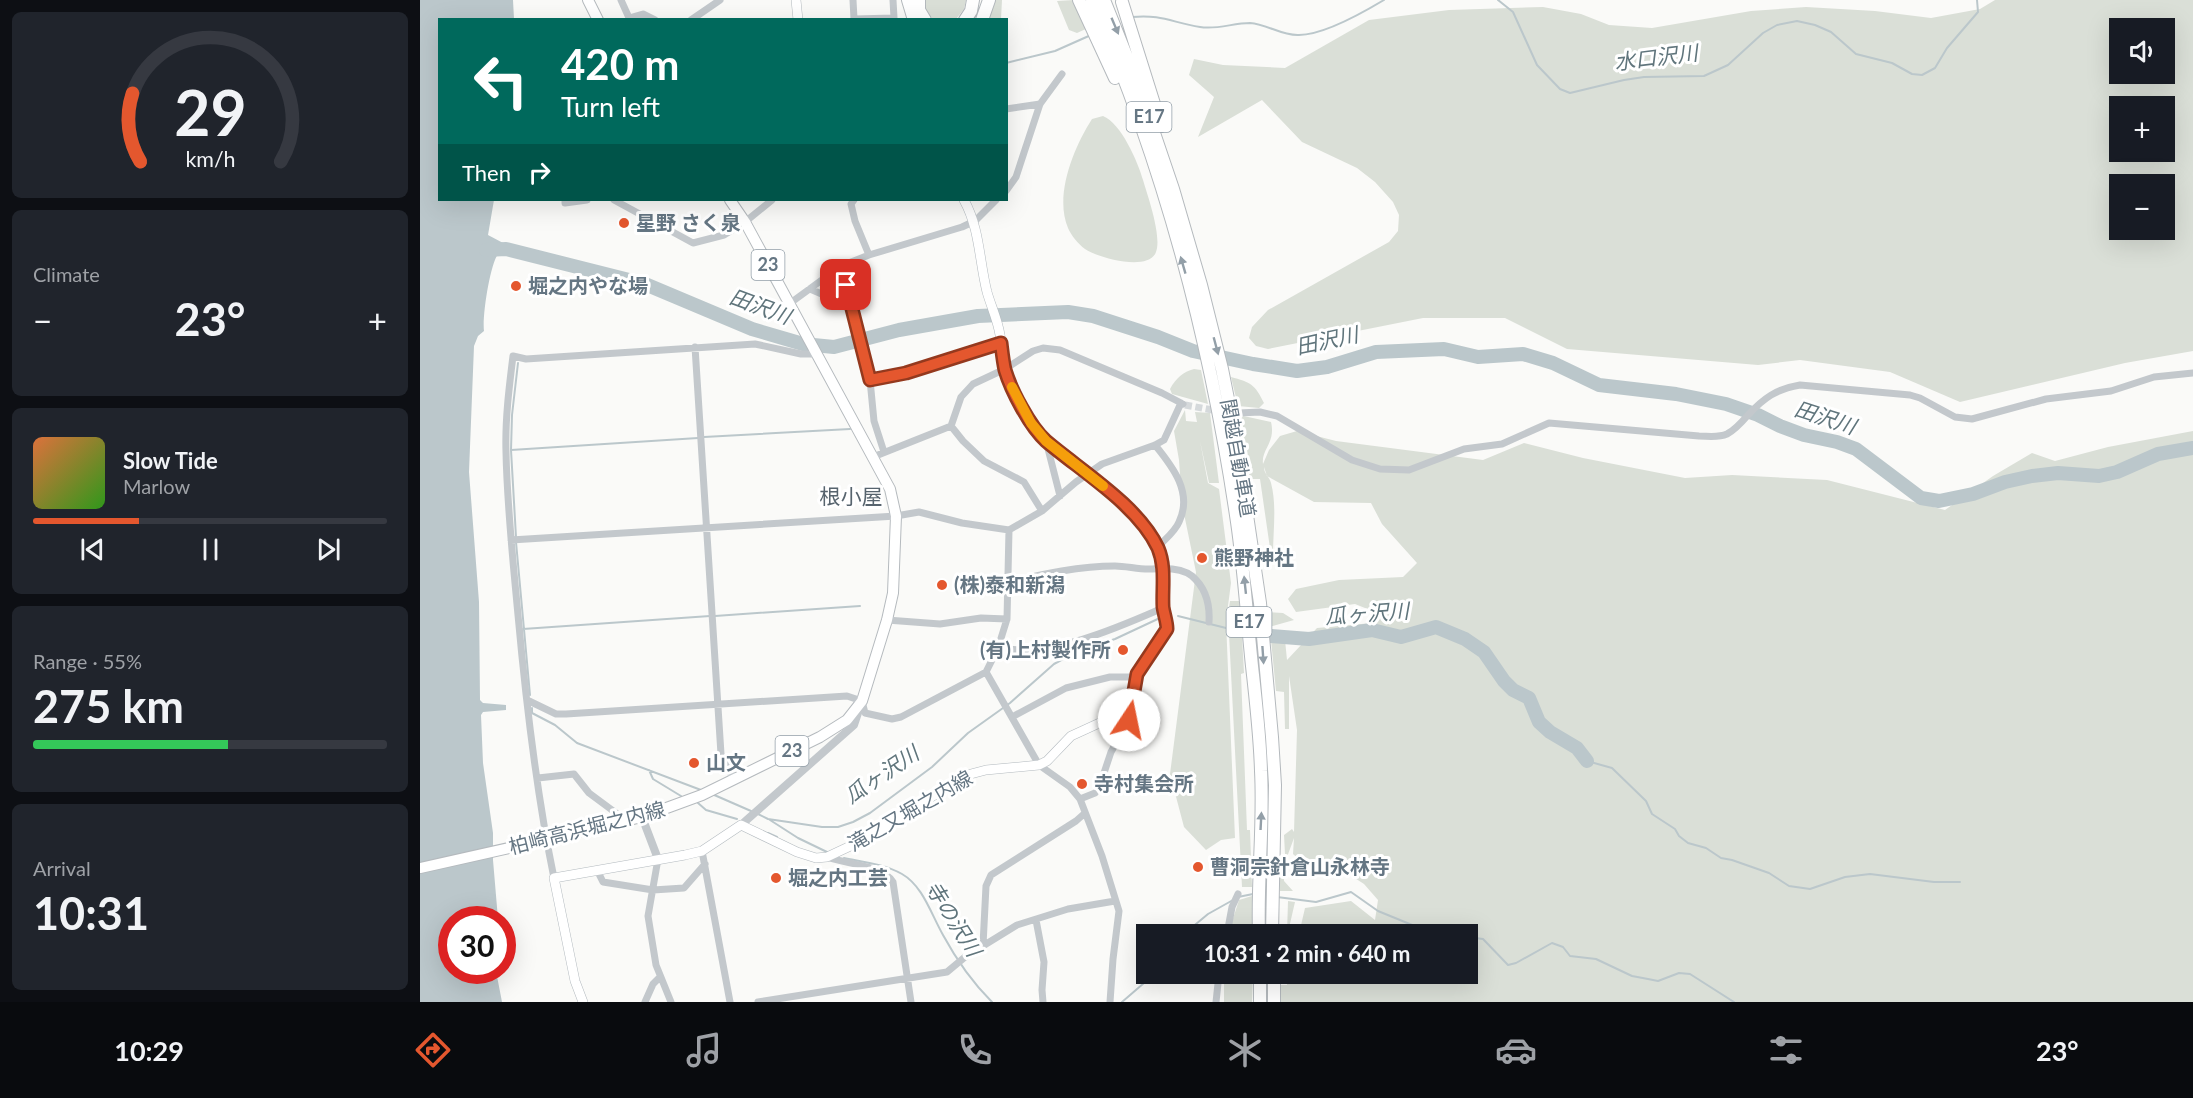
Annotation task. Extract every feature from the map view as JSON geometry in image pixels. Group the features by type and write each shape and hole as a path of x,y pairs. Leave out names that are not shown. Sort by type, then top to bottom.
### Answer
{"highway":[{"path":"908,0 913,18"},
{"path":"919,0 924,18"},
{"path":"966,18 971,11 973,0"},
{"path":"976,18 981,0"},
{"path":"983,18 989,0"},
{"path":"1079,0 1097,5 1118,47"},
{"path":"1118,47 1129,22 1125,1"},
{"name":"関越自動車道","path":"1097,5 1118,47 1173,189 1204,322 1209,367 1237,522 1257,706 1262,789 1258,880 1268,924"},
{"name":"関越自動車道","path":"1118,47 1122,94 1138,118 1204,322 1222,369 1235,434 1249,520 1270,713 1275,785 1272,879 1261,924"},
{"path":"1260,984 1260,1002"},
{"path":"1274,984 1274,1002"}],"main road":[{"path":"588,0 597,18"},
{"path":"796,0 798,18"},
{"name":"柏崎高浜堀之内線","path":"420,868 642,817 702,795 820,737 847,720 862,701 893,593 896,516 890,489 745,222 731,201"},
{"path":"965,201 975,221 988,296 1001,338 1005,369 1012,388 1031,423 1046,441 1128,509 1153,539 1161,556 1164,580 1163,608 1167,629 1150,652 1136,677 1130,709 1071,736 1047,761 1039,765"},
{"name":"滝之又堀之内線","path":"741,825 797,852 816,858 827,856 859,842 968,775 986,770 1039,765"},
{"path":"583,1002 575,981 554,878 702,850 741,825"}],"street":[{"path":"621,0 629,18"},
{"path":"694,18 720,0"},
{"path":"854,0 854,18"},
{"path":"893,0 894,18"},
{"path":"632,18 642,14 651,18"},
{"path":"1008,188 1016,177 1040,104 1062,74"},
{"path":"1008,109 1040,104"},
{"path":"565,201 566,203 580,201"},
{"path":"616,201 693,243 724,235 745,222 771,201"},
{"path":"853,201 851,204 855,221 869,255"},
{"path":"789,304 842,266 869,255 953,231 975,221 995,201"},
{"path":"842,266 870,380 874,421 884,452"},
{"path":"810,289 852,307"},
{"path":"870,380 906,373 1001,338"},
{"path":"554,878 543,822 526,700 511,540 506,450 507,403 513,356 526,359 755,344 801,354 816,352"},
{"path":"696,347 721,754 734,780"},
{"path":"511,540 896,516 919,512 962,523 1009,530 1042,511 1102,464 1164,440 1183,404 1053,348 1033,351 1005,369 973,384 961,397 951,426 873,457"},
{"path":"1239,413 1260,412 1277,416 1352,460 1380,469 1409,470 1464,449 1502,444 1550,423 1699,436 1722,435 1736,428 1766,396 1774,391 1800,386 1910,395 1955,417 1972,419 2046,399 2111,391 2154,377 2193,373"},
{"path":"951,426 984,461 1024,482 1042,511"},
{"path":"1046,441 1060,496"},
{"path":"1155,445 1167,460 1182,488 1185,499 1178,524 1157,548"},
{"path":"862,701 865,713 892,719 986,672 999,648 1007,619 1009,530"},
{"path":"1009,582 1082,569 1113,566 1151,569 1162,567 1190,574 1201,586 1210,607 1209,622"},
{"path":"999,648 1010,650 1047,648 1116,628 1163,608"},
{"path":"887,620 940,624 981,618 1007,619"},
{"path":"986,672 1039,765 1070,787 1080,799 1102,856 1119,911 1110,1002"},
{"path":"1012,717 1066,688 1110,677 1136,677"},
{"path":"526,700 556,714 847,696 862,701"},
{"path":"741,825 854,725 862,701"},
{"path":"1080,799 1095,793 1098,788 1112,752 1129,720 1130,709"},
{"path":"538,778 574,774 589,793 616,813 621,822"},
{"path":"983,945 987,886 991,875 1085,813"},
{"path":"642,817 658,859 648,916 656,965 671,1002"},
{"path":"702,850 730,1002"},
{"path":"827,856 837,861 881,872 893,882 911,1002"},
{"path":"597,870 603,882 653,890 684,888 705,864"},
{"path":"1229,924 1233,905 1238,895"},
{"path":"758,1002 947,972 965,957 1017,925 1068,909 1115,901"},
{"path":"1036,920 1044,962 1041,990 1043,1002"},
{"path":"645,1002 653,984 660,977"},
{"path":"1216,1002 1218,984"}],"shaded area":[{"path":"420,0 513,0 514,18 438,18 438,201 494,201 488,235 505,244 503,252 498,254 495,260 487,291 484,331 478,336 474,346 469,472 479,602 480,700 483,703 506,705 506,710 483,712 481,715 483,763 493,833 497,906 438,906 438,984 499,984 502,1002 420,1002"},
{"path":"924,0 966,0 964,9 957,18 932,18 926,12"},
{"path":"992,0 1002,0 1001,18 987,18"},
{"path":"1074,0 1088,28 1077,33 1069,30 1057,1"},
{"path":"1995,0 2193,0 2193,351 2125,363 1960,402 1890,372 1800,360 1758,365 1567,349 1505,318 1423,318 1268,349 1256,346 1249,338 1252,327 1268,310 1389,242 1398,231 1399,215 1393,202 1375,182 1357,168 1302,142 1262,100 1198,137 1214,97 1189,75 1194,59 1223,65 1285,68 1369,20 1449,10 1543,7 1581,14 1609,25 1652,28 1751,11 1806,7 1875,11 1931,18 1980,9"},
{"path":"1103,116 1116,126 1128,144 1141,172 1151,206 1157,245 1156,252 1144,261 1123,261 1091,253 1071,234 1064,215 1065,186 1073,157 1092,119"},
{"path":"1194,369 1201,370 1208,404 1172,394 1170,389 1183,374"},
{"path":"1231,377 1251,385 1264,403 1259,408 1238,406"},
{"path":"1185,410 1186,421 1197,422 1195,412 1210,413 1219,483 1209,483 1200,441 1208,483 1219,489 1231,583 1226,621 1235,838 1221,840 1206,850 1184,827 1170,774 1196,572 1182,504 1179,460 1174,431"},
{"path":"1239,415 1271,422 1272,435 1264,454 1263,464 1269,450 1280,436 1297,431 1336,441 1483,460 1524,443 1583,458 1685,478 1732,475 1827,480 1945,510 1993,476 2032,453 2055,461 2108,447 2193,431 2193,1002 1280,1002 1280,985 1287,984 1478,984 1478,924 1301,924 1305,908 1351,901 1375,920 1378,900 1364,884 1347,873 1330,872 1304,864 1293,854 1294,838 1283,868 1284,881 1293,891 1280,891 1279,866 1285,854 1284,835 1292,829 1294,832 1297,730 1289,676 1289,729 1285,729 1284,692 1276,691 1271,640 1285,640 1287,660 1317,628 1372,623 1380,614 1355,604 1296,612 1288,599 1296,589 1339,580 1403,577 1417,563 1382,524 1371,503 1314,502 1268,476 1273,491 1274,509 1273,555 1271,555 1260,479 1250,479"},
{"path":"1230,601 1239,601 1241,624 1231,620 1228,613"},
{"path":"1268,612 1283,613 1294,620 1269,627"},
{"path":"1229,634 1242,636 1244,673 1241,674 1247,830 1250,830 1252,887 1242,887"},
{"path":"1252,896 1253,924 1231,924 1239,900"},
{"path":"1288,901 1295,902 1290,924 1287,924"},
{"path":"1224,984 1253,984 1252,1002 1224,1002"}],"waterway":[{"name":"水口沢川","path":"1132,17 1160,18 1206,28 1250,23 1287,34 1299,35 1331,27 1384,0"},
{"name":"水口沢川","path":"1498,0 1513,12 1537,65 1560,89 1570,93 1644,77 1704,76 1728,65 1763,33 1777,25 1797,21 1831,32 1856,54 1892,63 1912,74 1922,75 1935,68 1947,48 1978,12 1977,0"},
{"name":"水口沢川","path":"1008,63 1055,51 1091,35"},
{"name":"田沢川","path":"486,250 506,249 645,284 752,329 803,344 834,347 899,330 978,316 1068,312 1093,316 1193,351 1297,371 1327,367 1376,352 1444,349 1478,357 1523,354 1553,363 1599,385 1676,394 1726,404 1804,435 1837,442 1856,449 1921,498 1939,501 1973,494 2005,482 2032,476 2058,473 2099,476 2117,472 2158,454 2193,448"},
{"path":"516,537 511,450 512,415 518,363"},
{"path":"704,437 850,429"},
{"path":"511,450 698,438"},
{"path":"516,542 530,695"},
{"path":"715,616 860,606"},
{"path":"523,629 710,616"},
{"name":"瓜ヶ沢川","path":"1178,616 1238,631"},
{"name":"瓜ヶ沢川","path":"756,813 768,819 822,827 838,827 853,822 870,813 932,767 968,733 1010,703 1054,664 1076,652 1115,639 1162,617"},
{"name":"瓜ヶ沢川","path":"1271,636 1309,639 1372,630 1401,637 1436,627 1465,639 1484,652 1504,681 1513,690 1529,698 1539,722 1550,732 1577,748 1587,761"},
{"name":"瓜ヶ沢川","path":"532,708 532,713 555,725 577,743 701,790"},
{"path":"1587,761 1612,768 1646,801 1652,814 1675,829 1679,836 1688,843 1706,848 1721,858 1769,873 1789,886 1810,889 1845,877 1870,874 1934,882 1960,882"},
{"path":"649,770 653,779 681,796"},
{"name":"瓜ヶ沢川","path":"712,794 751,811"},
{"path":"698,803 706,810 737,819"},
{"name":"寺の沢川","path":"770,820 798,838 827,852"},
{"path":"768,833 777,837"},
{"name":"寺の沢川","path":"844,858 888,868 909,879 926,901 959,961 992,1002"},
{"name":"寺の沢川","path":"1277,897 1316,902 1351,892 1378,911 1410,924"},
{"name":"寺の沢川","path":"1238,897 1253,894"},
{"name":"寺の沢川","path":"1196,924 1208,914 1233,900"},
{"path":"1478,938 1483,939 1508,965 1552,943 1563,947 1570,956 1596,959 1632,976 1658,981 1679,973 1690,974 1734,1002"},
{"name":"寺の沢川","path":"1122,1002 1143,984"}],"tunnel":[{"path":"1185,405 1218,411"}],"slow traffic":[{"path":"1012,387 1031,423 1046,441 1103,486"}],"place":[{"name":"星野 さく泉","path":"624,223"},
{"name":"堀之内やな場","path":"516,286"},
{"name":"熊野神社","path":"1202,558"},
{"name":"(株)泰和新潟","path":"942,585"},
{"name":"(有)上村製作所","path":"1123,650"},
{"name":"山文","path":"694,763"},
{"name":"寺村集会所","path":"1082,784"},
{"name":"曹洞宗針倉山永林寺","path":"1198,867"},
{"name":"堀之内工芸","path":"776,878"}],"district":[{"name":"根小屋","path":"851,497"}],"route":[{"path":"846,285 870,380 906,373 963,353 1001,343 1005,369 1012,388 1031,423 1046,441 1128,509 1153,539 1161,556 1164,580 1163,608 1167,619 1167,629 1166,634 1150,652 1137,674 1129,720"}]}
